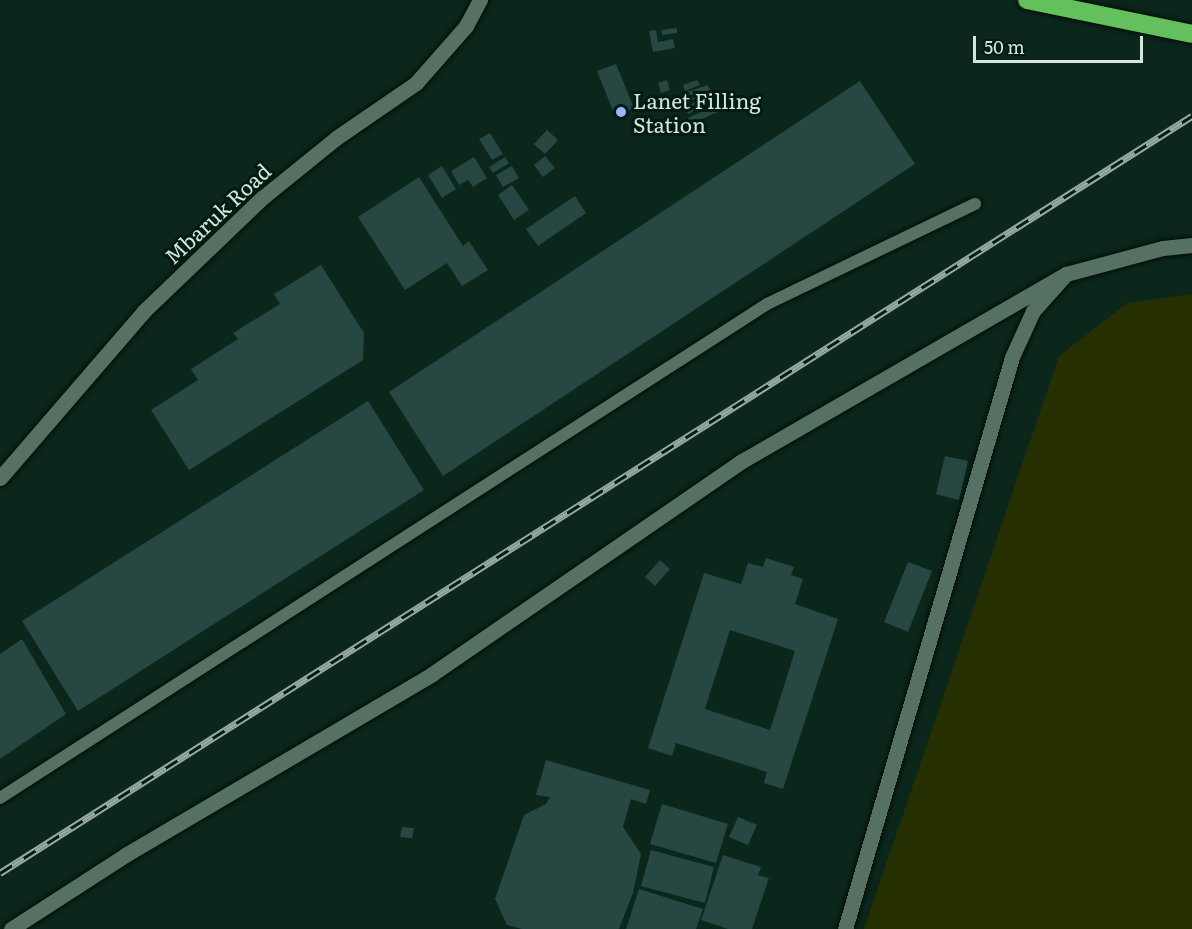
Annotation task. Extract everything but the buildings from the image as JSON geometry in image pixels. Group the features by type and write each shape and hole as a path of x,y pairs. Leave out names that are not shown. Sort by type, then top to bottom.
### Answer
{"highway":[{"path":"1027,0 1192,34"}],"street":[{"name":"Mbaruk Road","path":"0,478 144,311 262,198 336,138 416,83 466,26 480,0"},
{"path":"11,929 127,854 432,674 742,461 1066,274 1163,248 1192,245"},
{"path":"845,929 888,790 1012,357 1033,311 1066,274"}],"lane":[{"path":"0,798 767,304 975,204"}],"green space":[{"path":"1192,294 1192,929 864,929 1059,356 1127,303"}],"railway":[{"path":"0,873 1192,116"}],"place":[{"name":"Lanet Filling Station","path":"621,112"}]}
